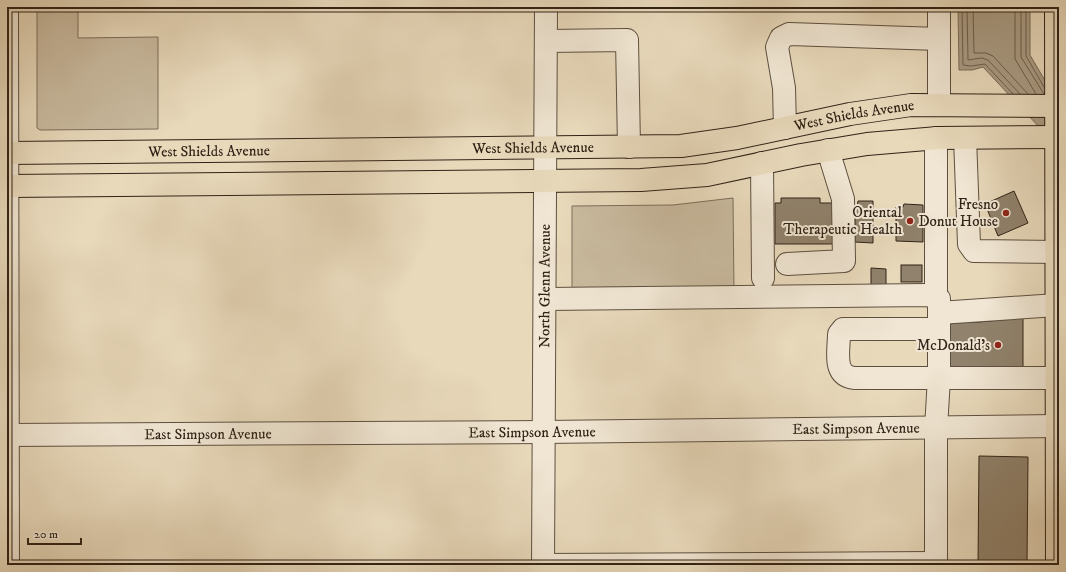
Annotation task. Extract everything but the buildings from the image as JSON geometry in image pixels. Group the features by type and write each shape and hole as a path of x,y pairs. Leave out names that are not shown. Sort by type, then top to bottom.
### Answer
{"main road":[{"path":"1056,7 1057,565"},
{"name":"West Shields Avenue","path":"7,153 681,146 737,138 850,114 910,105 1057,106"},
{"name":"West Shields Avenue","path":"8,186 641,180 707,175 828,150 867,144 936,138 1057,137"}],"street":[{"path":"7,7 8,565"},
{"name":"North Glenn Avenue","path":"543,565 543,432 546,299 544,148 546,7"},
{"path":"939,7 939,105"},
{"path":"785,128 784,88 777,47 781,38 789,34 939,39"},
{"path":"546,41 627,40 629,147"},
{"path":"543,565 936,564 936,428 939,378 936,138"},
{"path":"965,138 969,244 971,249 974,251 1057,252"},
{"path":"787,264 844,261 843,199 828,150"},
{"path":"762,163 763,278"},
{"path":"546,299 777,295 928,295 938,313"},
{"path":"1057,305 938,313 843,329 839,334 839,367 841,373 850,378 1057,378"},
{"name":"East Simpson Avenue","path":"7,435 543,432 1057,426"}],"shaded area":[{"path":"37,7 78,7 78,38 158,37 158,129 40,130 37,128"},
{"path":"733,198 734,292 572,293 572,206 673,205"}],"water":[{"path":"958,7 1030,7 1030,55 1047,84 1055,144 983,67 972,70 959,70"}],"place":[{"name":"Fresno Donut House","path":"1006,213"},
{"name":"Oriental Therapeutic Health","path":"910,221"},
{"name":"McDonald's","path":"998,345"}]}
